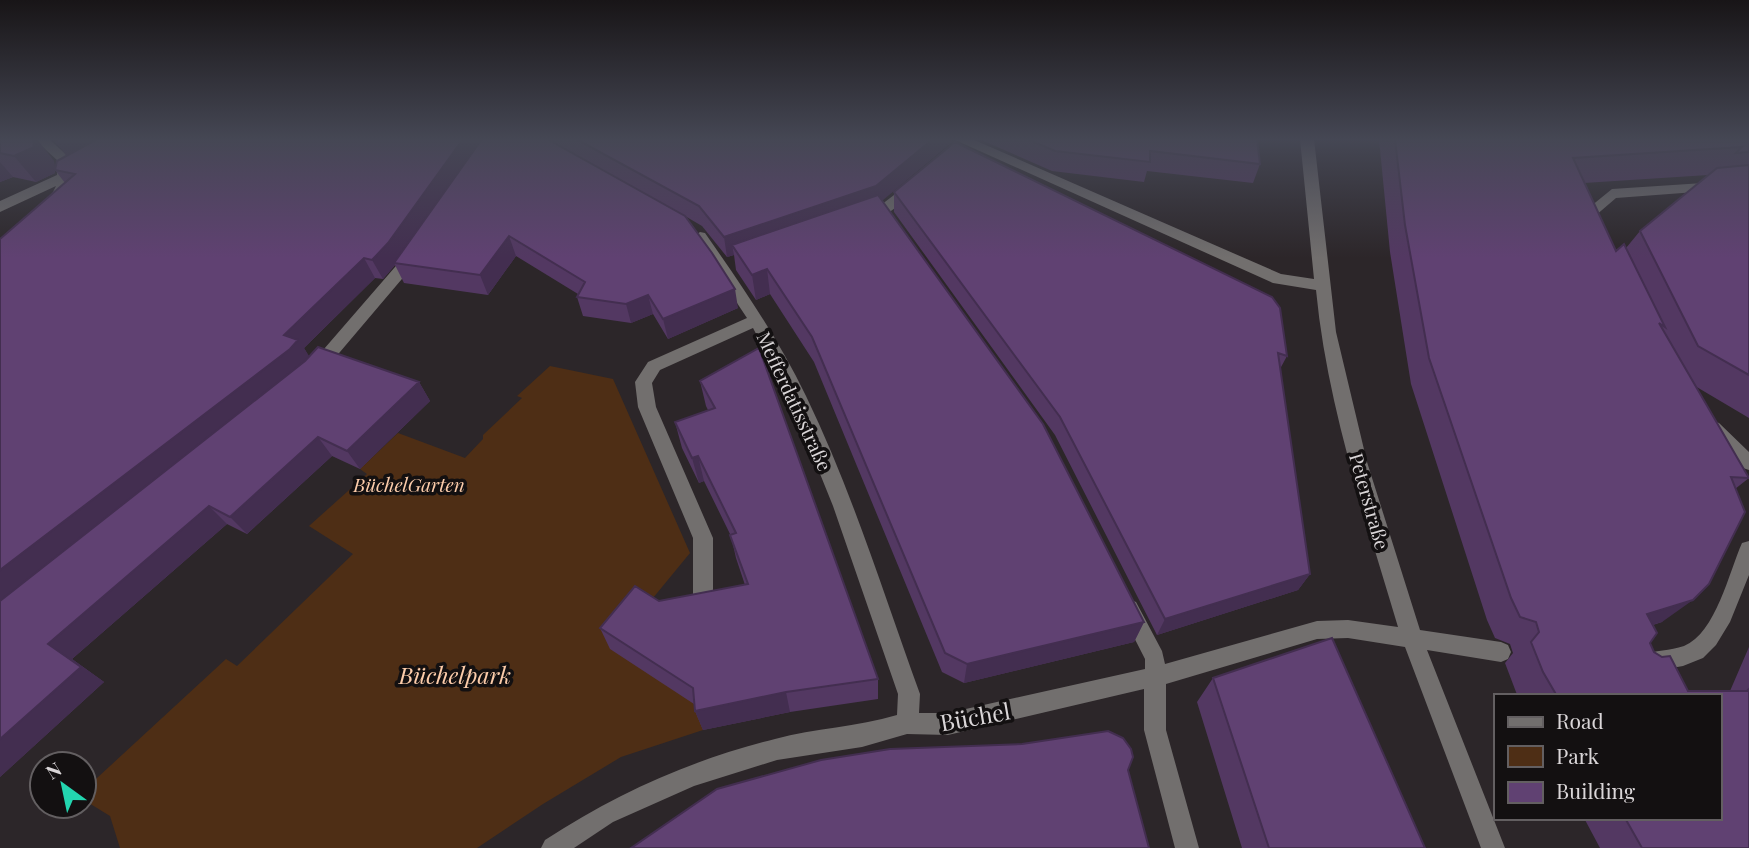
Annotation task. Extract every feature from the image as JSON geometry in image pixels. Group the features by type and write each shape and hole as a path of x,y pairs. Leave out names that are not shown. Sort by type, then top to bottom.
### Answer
{"street":[{"path":"0,207 62,179"},
{"path":"40,219 59,200 65,179"},
{"path":"1043,179 1278,279 1321,285"},
{"name":"Peterstraße","path":"1311,179 1328,332 1358,462 1412,639 1493,848"},
{"path":"857,220 886,217 919,180"},
{"path":"1598,239 1587,215 1612,194 1749,184"},
{"name":"Mefferdatisstraße","path":"685,224 696,231 729,265 798,397 842,506 909,694 907,723"},
{"path":"301,383 312,374 405,268 420,245"},
{"path":"703,594 703,538 647,407 643,382 654,366 757,320"},
{"path":"1702,417 1749,463"},
{"path":"1632,665 1679,657 1700,648 1714,631 1749,550"},
{"path":"1119,586 1154,658 1155,730 1187,848"},
{"name":"Büchel","path":"553,848 605,814 692,775 777,748 862,736 907,723 948,724 1155,677 1317,630 1348,629 1501,652"}],"green space":[{"name":"Büchelpark","path":"550,366 613,379 690,553 611,649 700,700 703,730 621,757 477,848 120,848 110,816 98,809 98,777 226,659 237,666 353,554 309,526 367,474 360,469 398,433 465,458 483,439 483,435 522,398 517,396"}],"building":[{"path":"70,179 434,179 388,243 372,260 364,258 284,335 298,340 290,349 0,570 0,239"},
{"path":"454,179 618,179 685,216 735,289 663,319 648,295 626,304 577,297 585,282 509,236 480,275 394,263"},
{"path":"649,179 885,179 876,186 724,237 699,206"},
{"path":"910,179 1030,179 1272,297 1280,308 1287,356 1278,353 1310,574 1165,619 1060,417 894,192"},
{"path":"1400,179 1583,179 1616,251 1624,244 1665,327 1659,323 1749,478 1731,477 1745,512 1709,584 1693,600 1647,614 1657,633 1650,643 1654,652 1662,657 1670,656 1688,691 1749,689 1749,848 1642,848 1626,820 1721,820 1721,694 1556,694 1543,672 1531,642 1539,632 1536,622 1520,617 1511,598 1429,358 1405,225"},
{"path":"1704,179 1749,179 1749,375 1698,346 1640,231"},
{"path":"878,195 1043,424 1144,622 967,664 945,653 812,337 767,269 752,275 732,245"},
{"path":"318,347 419,382 347,451 318,437 230,517 209,506 48,644 81,667 0,739 0,601 305,361"},
{"path":"759,348 878,679 786,692 695,711 693,688 600,628 635,586 659,601 748,584 730,535 736,533 698,456 692,458 675,422 715,408 700,381"},
{"path":"1332,638 1425,848 1269,848 1213,678"},
{"path":"1108,731 1123,738 1131,749 1133,757 1128,770 1149,848 631,848 717,789 821,760 890,749 1022,744"}],"park label":[{"name":"BüchelGarten","path":"409,484"}]}
